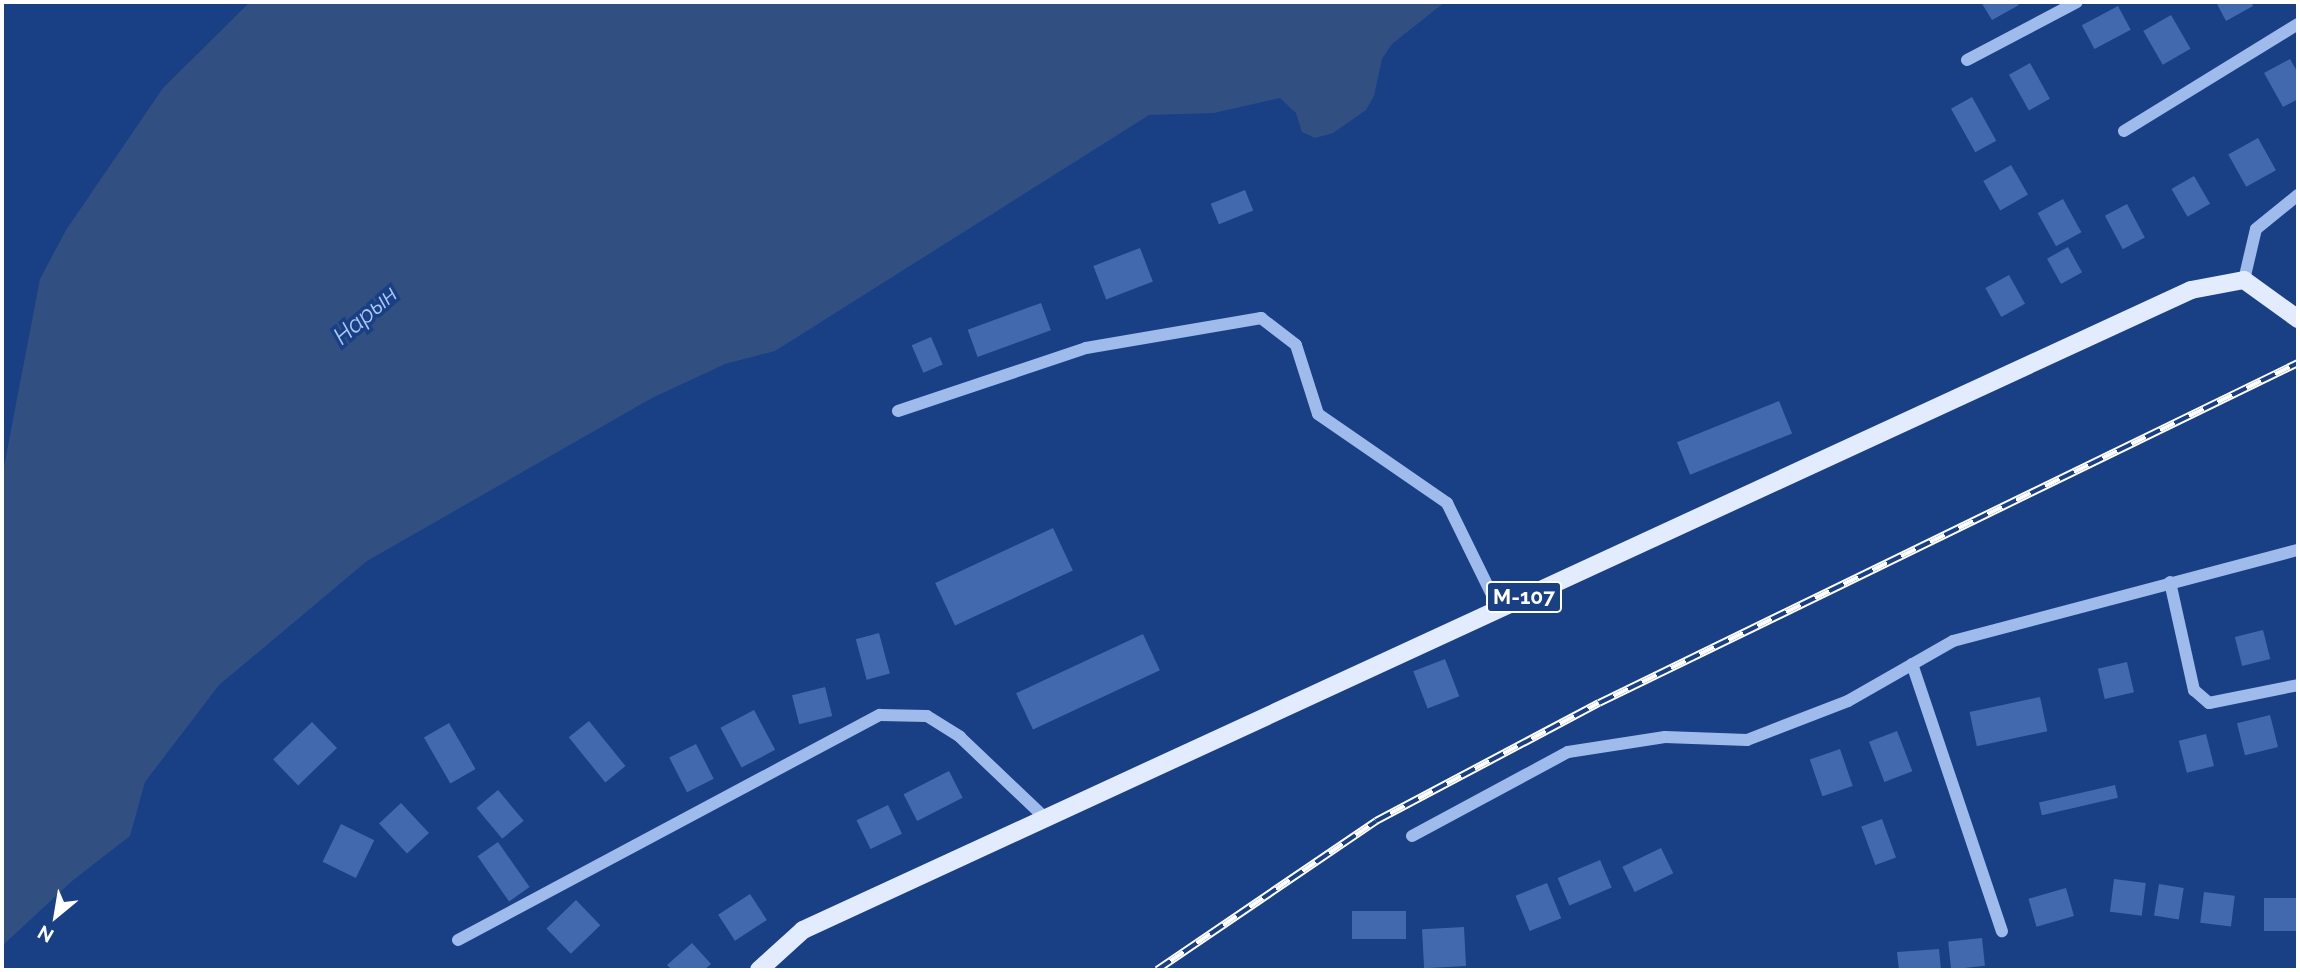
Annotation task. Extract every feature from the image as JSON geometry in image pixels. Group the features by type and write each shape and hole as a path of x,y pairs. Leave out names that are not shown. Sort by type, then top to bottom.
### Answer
{"main road":[{"path":"2244,280 2298,319"},
{"name":"М-107","path":"759,970 803,930 2191,290 2244,280"}],"street":[{"path":"1967,60 2077,2"},
{"path":"2124,131 2298,24"},
{"path":"2244,280 2256,229 2298,195"},
{"path":"898,411 1086,348 1261,318 1296,345 1318,414 1447,503 1499,609"},
{"path":"1412,836 1568,752 1665,737 1747,740 1848,701 1952,641 2298,550"},
{"path":"2170,582 2194,690 2209,704 2298,685"},
{"path":"1912,664 2003,930"},
{"path":"458,940 880,715 927,716 960,737 1045,818"}],"water":[{"name":"Нарын","path":"250,2 1445,2 1392,44 1382,59 1374,96 1366,110 1333,133 1315,138 1302,132 1296,113 1280,98 1214,113 1149,115 775,351 725,364 652,398 367,561 219,685 145,782 130,836 72,881 2,946 2,477 40,279 66,230 163,88"}],"building":[{"path":"1981,2 2017,2 2019,5 1992,20"},
{"path":"2216,2 2251,2 2253,6 2226,21"},
{"path":"2118,6 2131,30 2094,49 2082,25"},
{"path":"2171,15 2190,49 2163,65 2143,31"},
{"path":"2290,59 2298,73 2298,99 2283,107 2264,73"},
{"path":"2030,63 2050,99 2029,110 2009,75"},
{"path":"1972,97 1996,141 1975,152 1951,109"},
{"path":"2258,138 2276,170 2246,187 2228,154"},
{"path":"2011,165 2028,194 2000,210 1983,181"},
{"path":"2194,176 2210,204 2187,217 2171,189"},
{"path":"1245,190 1253,210 1219,224 1211,204"},
{"path":"2063,199 2081,232 2056,246 2038,213"},
{"path":"2127,204 2145,238 2123,249 2105,216"},
{"path":"2068,247 2082,272 2061,284 2047,259"},
{"path":"1140,248 1153,282 1106,300 1093,266"},
{"path":"2009,275 2025,304 2001,317 1985,288"},
{"path":"1041,303 1051,330 978,357 968,330"},
{"path":"931,337 943,365 923,373 912,345"},
{"path":"1779,401 1792,433 1690,475 1677,442"},
{"path":"1053,528 1073,571 955,626 935,583"},
{"path":"2263,630 2270,659 2242,666 2235,637"},
{"path":"879,633 890,674 867,680 856,639"},
{"path":"1143,634 1160,670 1033,729 1016,693"},
{"path":"1445,659 1459,696 1428,709 1413,671"},
{"path":"2127,662 2134,692 2105,699 2098,669"},
{"path":"825,687 832,716 799,724 792,695"},
{"path":"2040,697 2047,731 1977,746 1970,712"},
{"path":"754,710 775,750 742,768 720,728"},
{"path":"2270,715 2278,747 2245,755 2237,723"},
{"path":"589,721 626,766 605,782 569,737"},
{"path":"312,722 337,748 298,785 273,760"},
{"path":"449,723 475,769 450,783 424,738"},
{"path":"1897,731 1912,771 1884,782 1869,742"},
{"path":"2206,734 2214,766 2187,773 2179,741"},
{"path":"696,744 714,779 687,792 669,758"},
{"path":"1840,749 1853,786 1822,796 1810,759"},
{"path":"949,771 963,798 917,821 904,794"},
{"path":"2115,785 2118,798 2042,815 2039,803"},
{"path":"498,790 524,821 502,839 477,808"},
{"path":"401,803 429,833 407,853 379,823"},
{"path":"888,805 902,834 871,849 857,820"},
{"path":"1882,819 1896,858 1875,865 1861,827"},
{"path":"341,824 374,840 356,878 323,862"},
{"path":"498,842 530,887 509,901 478,856"},
{"path":"1661,848 1673,873 1635,892 1622,867"},
{"path":"1600,860 1612,888 1569,906 1558,878"},
{"path":"2114,879 2146,883 2142,916 2110,912"},
{"path":"1547,883 1561,918 1530,931 1515,896"},
{"path":"2159,884 2184,888 2179,920 2154,916"},
{"path":"2066,888 2074,916 2037,927 2029,899"},
{"path":"2204,892 2235,896 2231,927 2200,923"},
{"path":"750,894 767,920 735,941 718,915"},
{"path":"2264,898 2298,898 2298,931 2264,931"},
{"path":"576,900 600,925 571,954 547,928"},
{"path":"1352,911 1406,911 1406,939 1352,939"},
{"path":"1464,927 1466,966 1424,968 1422,929"},
{"path":"1982,938 1985,966 1951,969 1948,942"},
{"path":"692,943 711,964 704,970 672,970 667,965"},
{"path":"1939,949 1941,970 1899,970 1897,952"}],"railway":[{"path":"1157,970 1376,821 1599,703 2298,363"}]}
